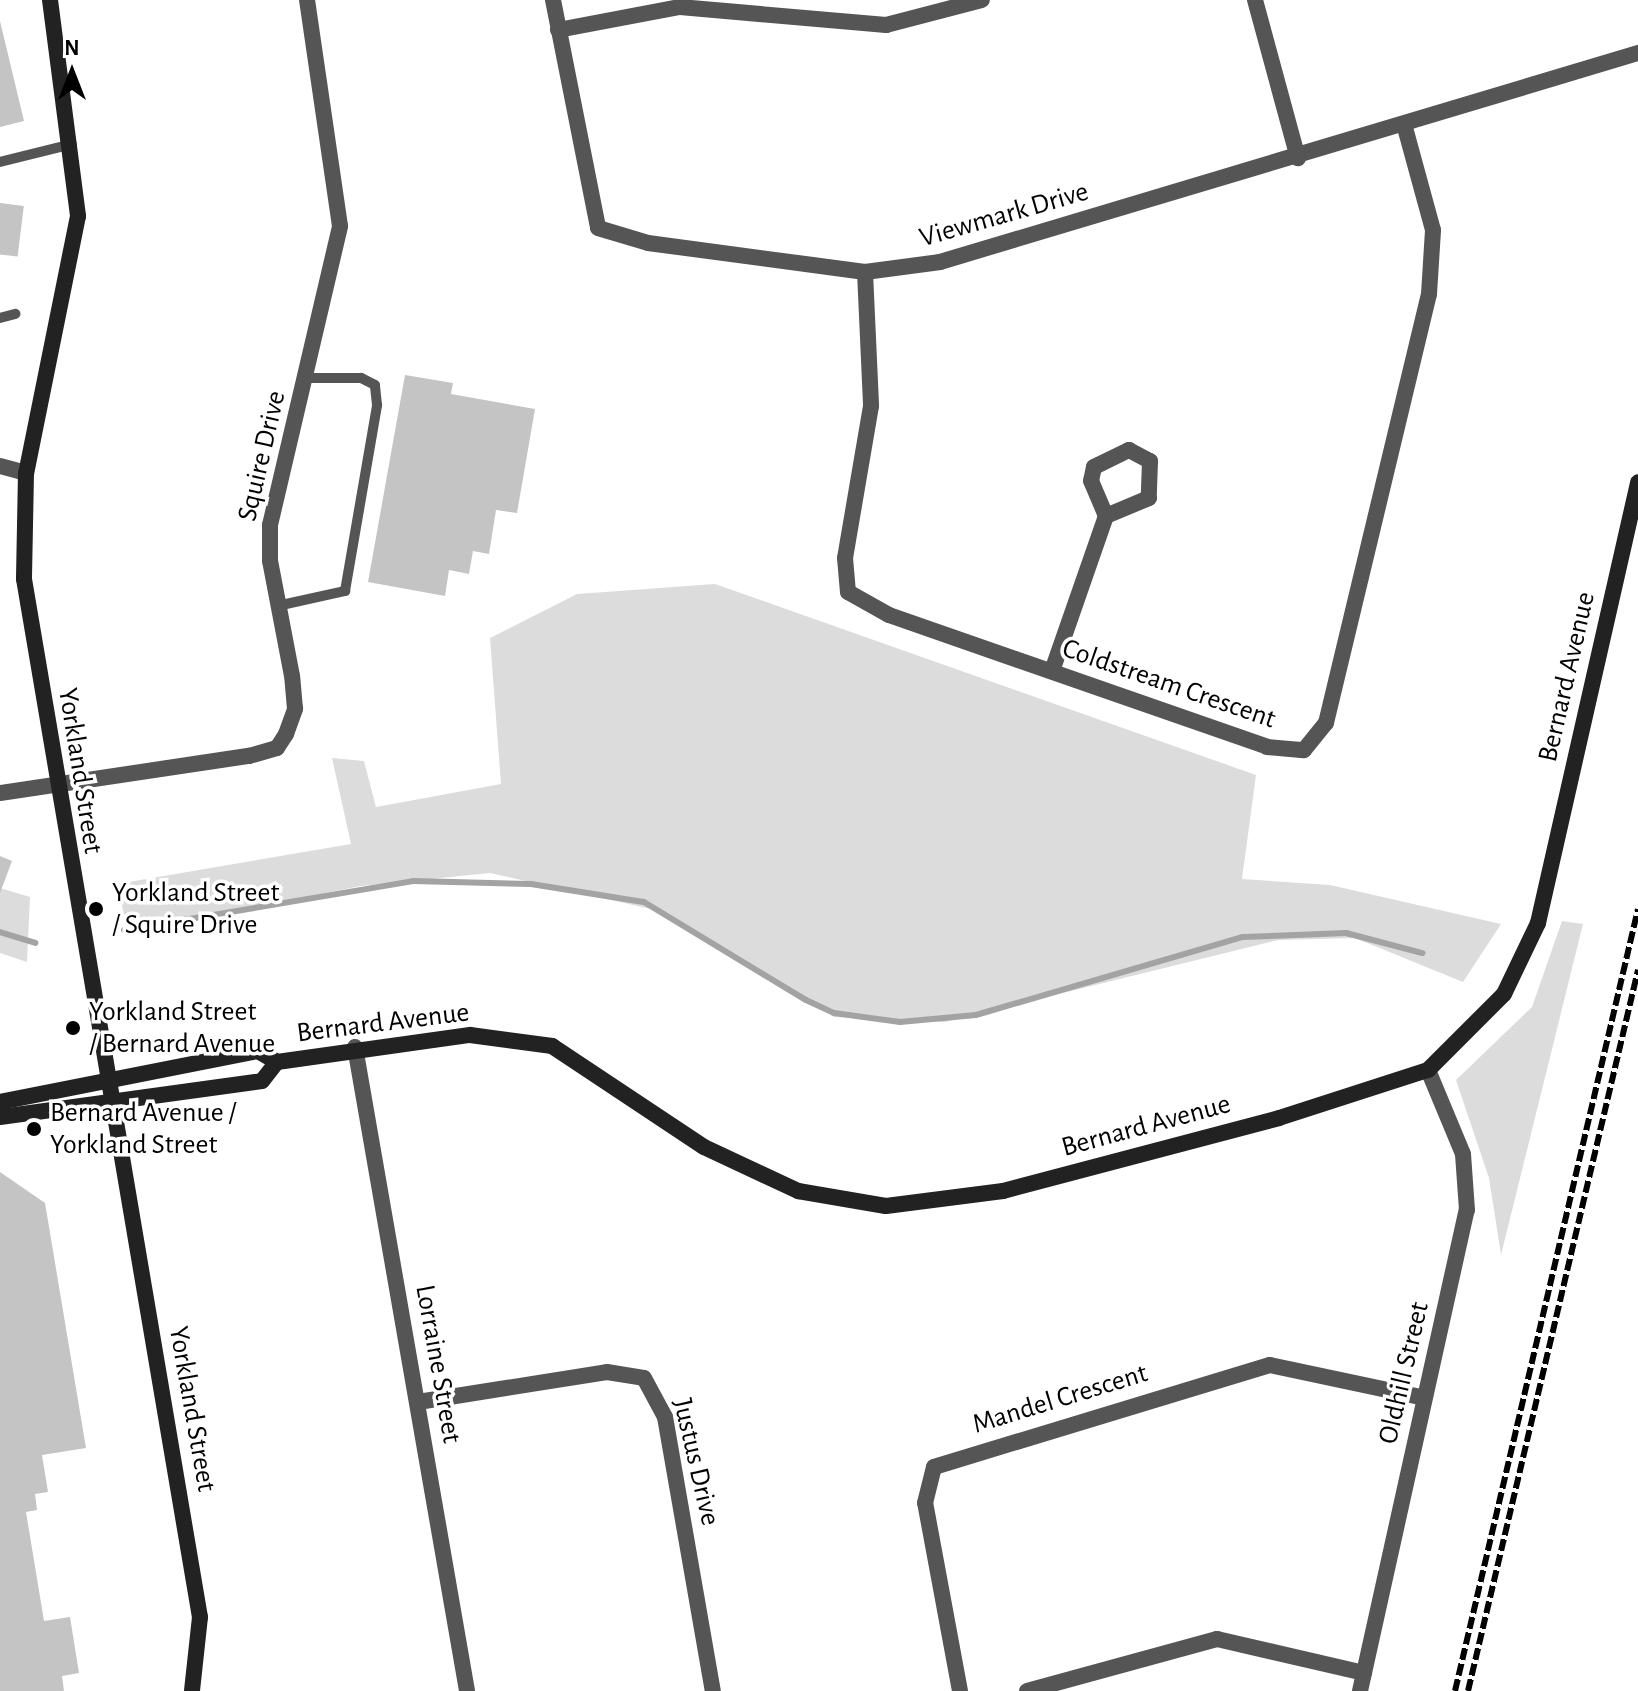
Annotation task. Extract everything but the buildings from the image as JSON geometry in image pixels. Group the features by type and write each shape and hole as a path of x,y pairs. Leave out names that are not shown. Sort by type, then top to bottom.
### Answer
{"street":[{"name":"Yorkland Street","path":"50,0 72,144 78,216 26,473 24,579 200,1617 192,1691"},
{"name":"Squire Drive","path":"57,786 277,748 295,709 277,606 270,525 306,378 340,196 307,0"},
{"name":"Viewmark Drive","path":"553,0 598,228 648,243 865,272 940,262 1298,158 1638,53"},
{"path":"558,30 680,7 886,25 982,0"},
{"path":"1255,0 1298,158"},
{"name":"Coldstream Crescent","path":"865,272 871,406 845,558 848,592 881,612 1267,747 1304,750 1318,737 1335,690 1429,294 1433,230 1404,124"},
{"path":"1052,671 1106,516 1091,481 1094,467 1129,450 1150,461 1149,498 1106,516"},
{"path":"0,466 26,473"},
{"name":"Bernard Avenue","path":"0,1117 262,1081 277,1062 355,1047 470,1035 552,1046 704,1147 798,1191 886,1206 1003,1191 1279,1118 1428,1070 1504,994 1538,923 1638,482"},
{"path":"0,793 57,786"},
{"name":"Lorraine Street","path":"355,1047 467,1691"},
{"name":"Bernard Avenue","path":"0,1102 258,1051 277,1062"},
{"name":"Oldhill Street","path":"1360,1691 1467,1210 1468,1177 1428,1070"},
{"name":"Mandel Crescent","path":"960,1691 925,1503 934,1467 1270,1365 1425,1398"},
{"name":"Justus Drive","path":"418,1402 607,1372 644,1378 665,1417 713,1691"},
{"path":"1027,1691 1217,1639 1364,1673"}],"lane":[{"path":"0,162 72,144"},
{"path":"0,318 15,314"},
{"path":"277,606 345,591 377,405 375,385 361,378 306,378"}],"shaded area":[{"path":"715,584 1256,775 1242,879 1330,885 1501,924 1463,982 1355,938 1278,940 945,1022 834,1017 660,911 490,873 361,886 128,932 117,884 351,844 332,758 364,761 376,807 501,784 490,638 577,594"},
{"path":"0,888 30,897 27,962 0,953"},
{"path":"1562,921 1583,924 1501,1255 1489,1178 1456,1080 1532,1007"}],"waterway":[{"path":"124,930 413,881 531,884 644,902 806,1000 834,1013 900,1022 976,1015 1243,937 1346,933 1422,953"},
{"path":"0,932 35,943"}],"railway":[{"path":"1455,1691 1638,909"},
{"path":"1468,1691 1638,970"}],"place":[{"name":"Yorkland Street / Squire Drive","path":"96,909"},
{"name":"Yorkland Street / Bernard Avenue","path":"73,1028"},
{"name":"Bernard Avenue / Yorkland Street","path":"34,1129"}]}
